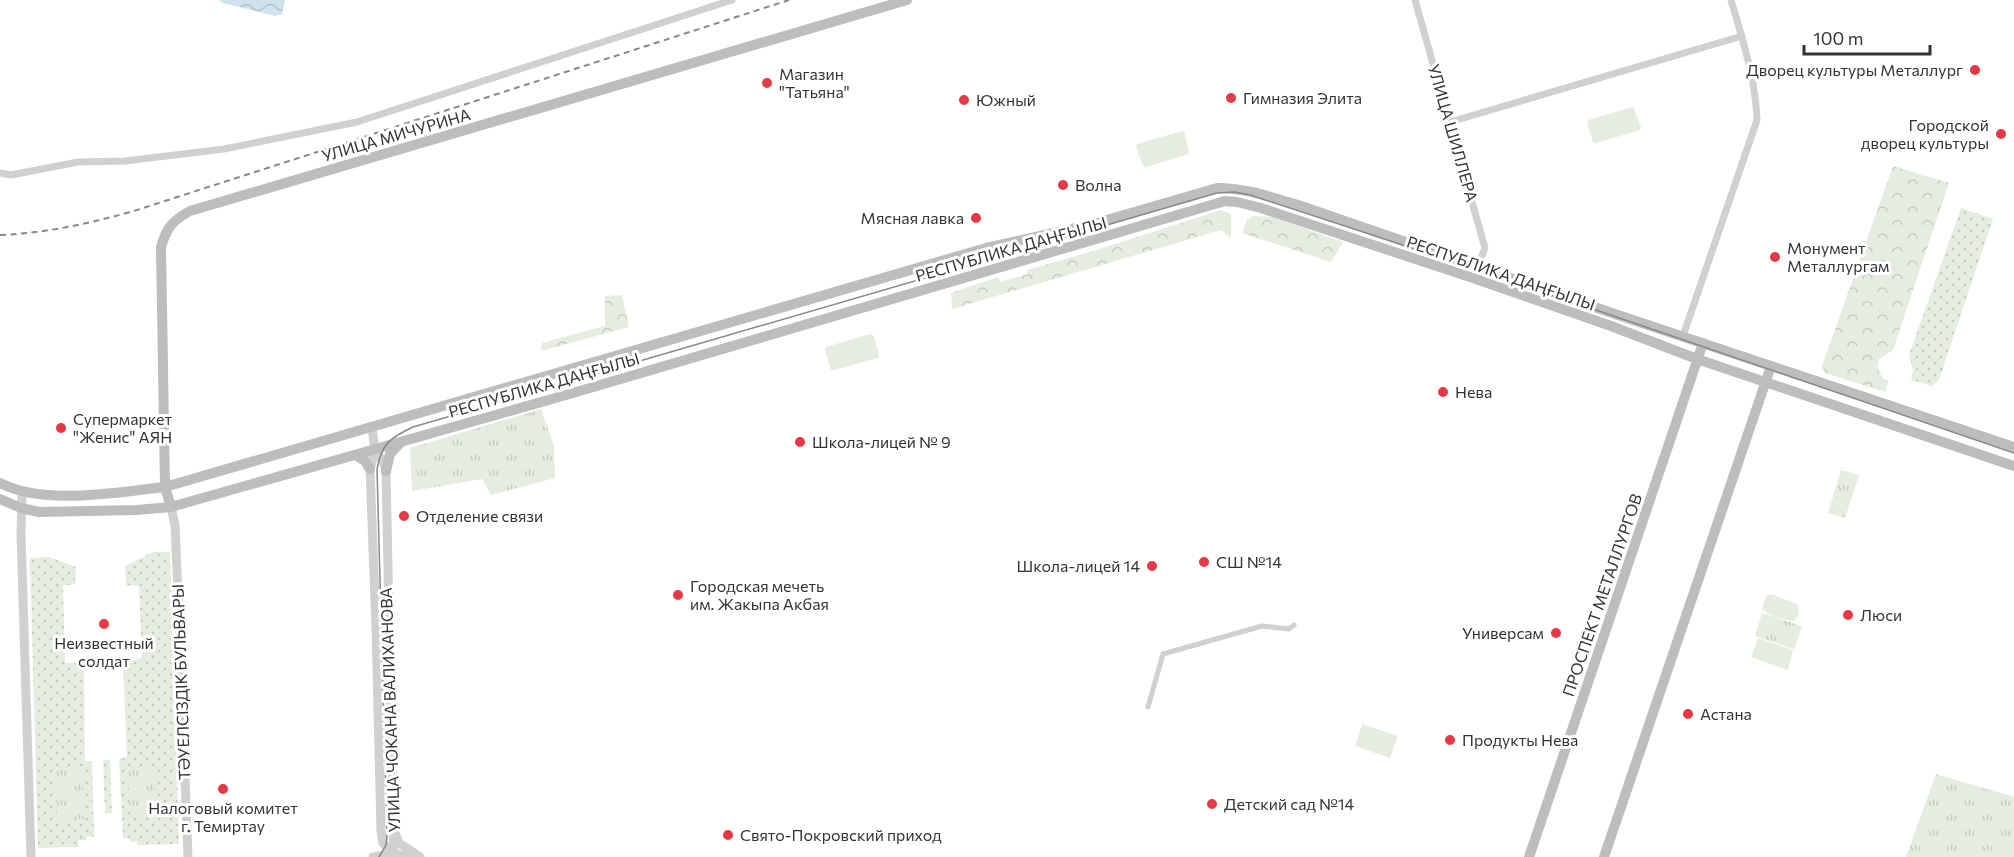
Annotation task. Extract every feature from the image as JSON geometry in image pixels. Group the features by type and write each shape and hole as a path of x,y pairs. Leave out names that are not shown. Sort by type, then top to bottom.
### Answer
{"main road":[{"name":"УЛИЦА МИЧУРИНА","path":"171,507 165,487 161,248 166,229 178,217 190,211 907,0"},
{"name":"РЕСПУБЛИКА ДАҢҒЫЛЫ","path":"0,483 22,492 43,495 92,494 165,487 986,248 1093,224 1217,188 1236,188 1256,192 2014,447"},
{"name":"РЕСПУБЛИКА ДАҢҒЫЛЫ","path":"0,499 21,508 39,512 171,507 375,450 1225,201 1261,208 1470,277 1611,326 1697,359 2014,466"},
{"name":"ПРОСПЕКТ МЕТАЛЛУРГОВ","path":"1528,857 1703,343"},
{"path":"1604,857 1771,366"},
{"path":"386,471 390,454 401,442"},
{"path":"355,455 365,461 370,469"}],"street":[{"path":"0,173 11,175 78,162 124,161 224,149 357,122 732,0"},
{"name":"УЛИЦА ШИЛЛЕРА","path":"1414,0 1485,248 1478,266"},
{"path":"1683,336 1757,120 1755,98 1742,36 1731,0"},
{"path":"1450,122 1742,36"},
{"path":"372,428 375,450"},
{"name":"УЛИЦА ЧОКАНА ВАЛИХАНОВА","path":"375,450 370,469 381,831 383,843 394,856"},
{"name":"УЛИЦА ЧОКАНА ВАЛИХАНОВА","path":"375,450 383,461 386,471 394,856"},
{"path":"22,492 31,857"},
{"name":"ТӘУЕЛСІЗДІК БУЛЬВАРЫ","path":"171,507 175,525 188,857"},
{"path":"1148,707 1163,654 1262,626 1289,629 1293,626"},
{"path":"394,830 399,843 420,857"},
{"path":"367,857 376,850 381,831"},
{"path":"373,857 412,857"}],"green space":[{"path":"1633,107 1641,127 1640,130 1593,142 1588,120"},
{"path":"1182,131 1185,133 1189,154 1143,166 1137,144"},
{"path":"1893,166 1949,183 1893,350 1880,358 1877,367 1883,379 1889,381 1885,392 1825,373 1822,366"},
{"path":"1961,208 1993,219 1939,380 1932,386 1911,380 1913,370 1909,355"},
{"path":"1221,210 1231,214 1231,238 1221,230 952,309 951,293 998,277 1000,282 1028,274 1027,270"},
{"path":"1253,216 1272,217 1343,242 1331,262 1242,233 1247,220"},
{"path":"622,295 629,327 541,351 542,343 605,326 605,296"},
{"path":"870,334 874,336 878,358 831,370 826,347"},
{"path":"541,409 554,446 555,478 491,495 482,479 412,491 410,448"},
{"path":"1841,470 1859,475 1845,518 1828,513"},
{"path":"153,552 170,552 179,844 137,845 137,841 130,842 129,838 123,838 119,759 127,757 123,663 142,658 139,586 126,585 125,566"},
{"path":"49,557 76,567 75,584 63,586 65,663 84,663 85,761 92,761 94,837 87,836 86,840 78,840 78,847 38,848 30,558"},
{"path":"1771,594 1797,604 1799,613 1794,621 1773,616 1762,609 1766,596"},
{"path":"1762,613 1802,626 1794,649 1755,636"},
{"path":"1758,638 1793,650 1788,670 1751,657"},
{"path":"1362,724 1398,736 1390,758 1355,746"},
{"path":"103,760 110,760 112,813 105,813"},
{"path":"154,766 156,816 130,817 128,767"},
{"path":"83,768 84,819 57,820 56,769"},
{"path":"1936,774 2014,797 2014,857 1906,857"}],"water":[{"path":"219,0 285,0 282,14 275,16"}],"tram line":[{"path":"379,857 386,845 387,837 377,469 385,447 393,438 413,427 1217,193 1235,192 1250,195 1476,269 2014,453"}],"railway":[{"path":"0,235 69,227 137,210 789,0"}],"place":[{"name":"Дворец культуры Металлург","path":"1975,70"},
{"name":"Магазин \"Татьяна\"","path":"767,83"},
{"name":"Гимназия Элита","path":"1231,98"},
{"name":"Южный","path":"964,100"},
{"name":"Городской дворец культуры","path":"2001,134"},
{"name":"Волна","path":"1063,185"},
{"name":"Мясная лавка","path":"976,218"},
{"name":"Монумент Металлургам","path":"1775,257"},
{"name":"Нева","path":"1443,392"},
{"name":"Супермаркет \"Женис\" АЯН","path":"61,428"},
{"name":"Школа-лицей № 9","path":"800,442"},
{"name":"Отделение связи","path":"404,516"},
{"name":"СШ №14","path":"1204,562"},
{"name":"Школа-лицей 14","path":"1152,566"},
{"name":"Городская мечеть им. Жакыпа Акбая","path":"678,595"},
{"name":"Люси","path":"1848,615"},
{"name":"Неизвестный солдат","path":"104,624"},
{"name":"Универсам","path":"1556,633"},
{"name":"Астана","path":"1688,714"},
{"name":"Продукты Нева","path":"1450,740"},
{"name":"Налоговый комитет г. Темиртау","path":"223,789"},
{"name":"Детский сад №14","path":"1212,804"},
{"name":"Свято-Покровский приход","path":"728,835"}]}
